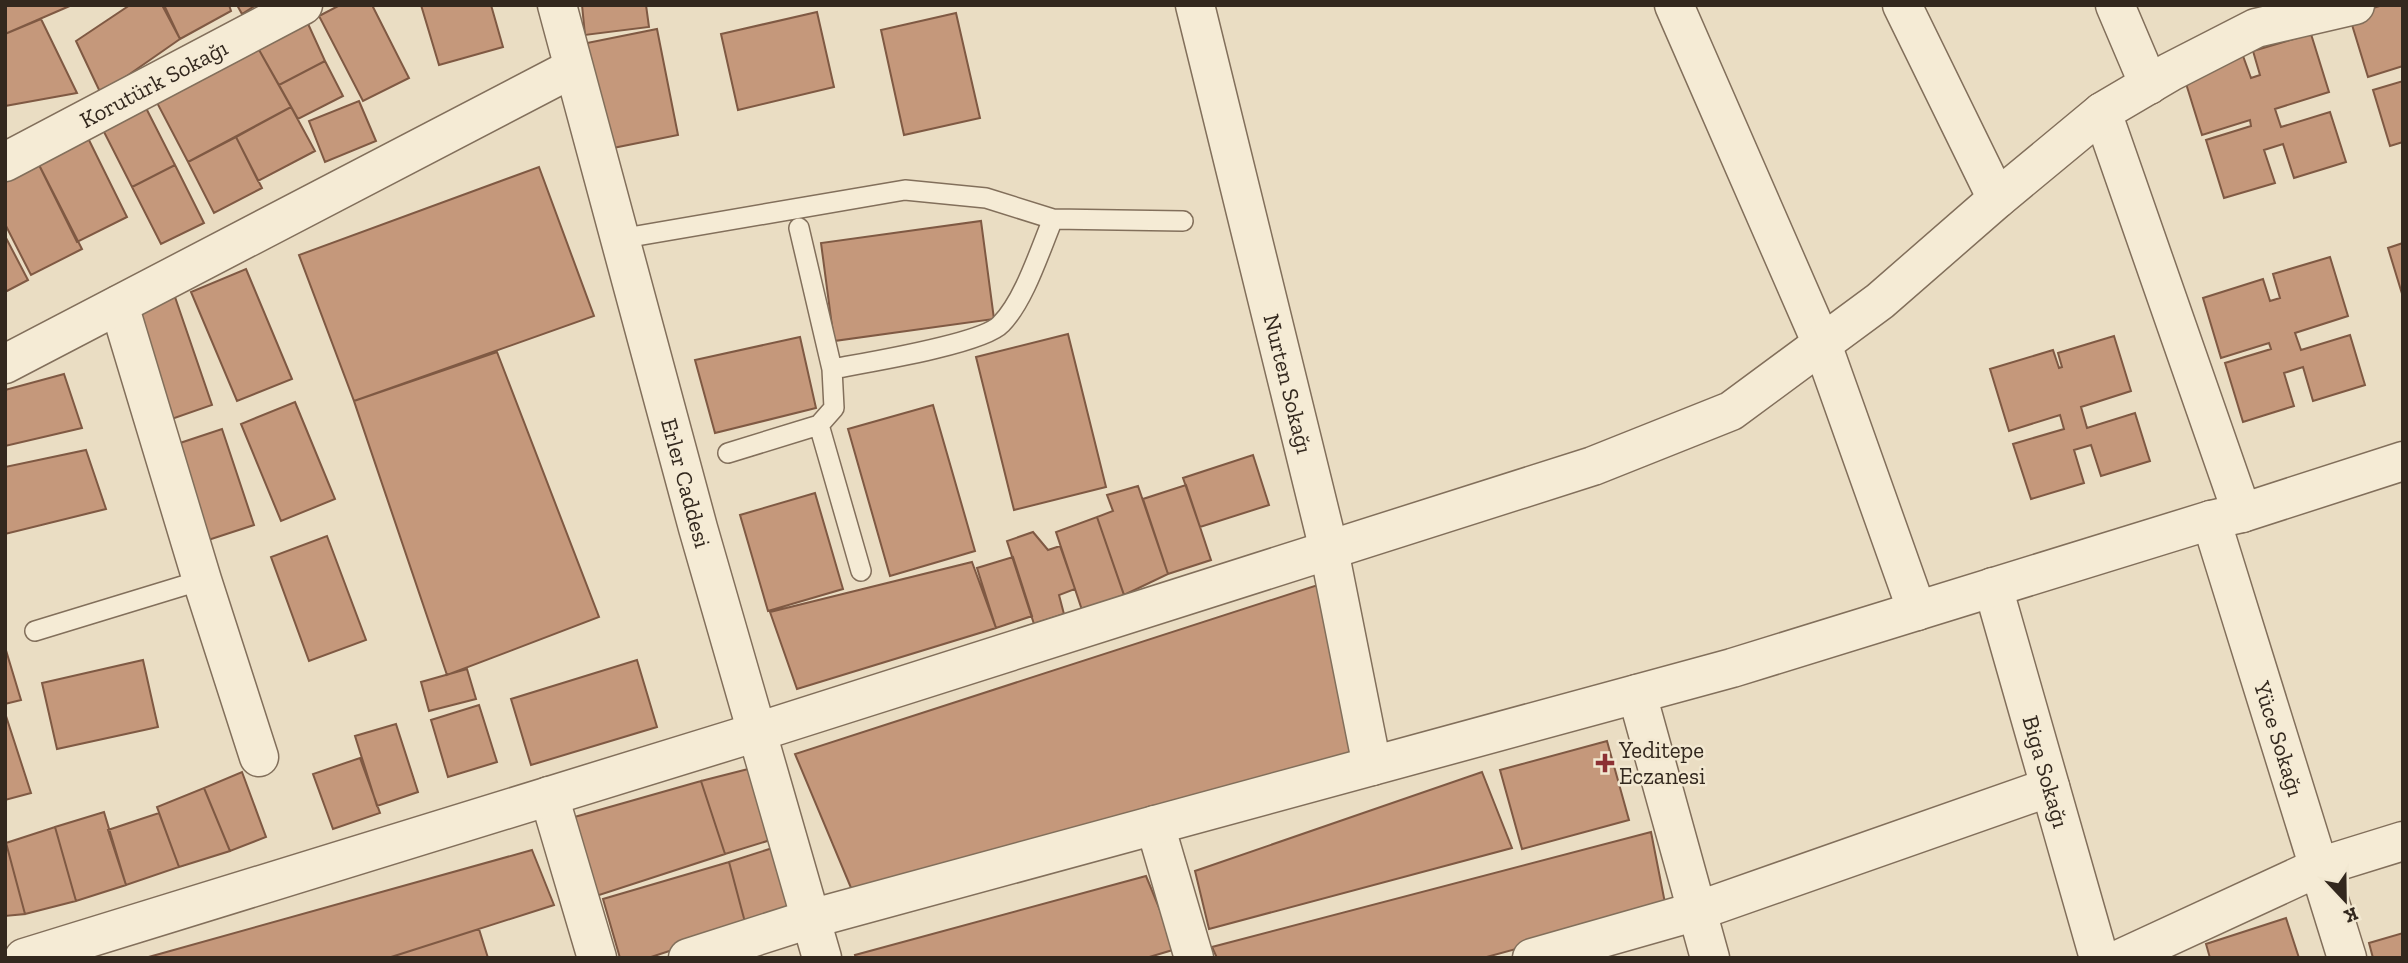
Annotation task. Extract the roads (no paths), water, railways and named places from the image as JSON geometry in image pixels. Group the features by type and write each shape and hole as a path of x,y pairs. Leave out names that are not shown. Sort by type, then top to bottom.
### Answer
{"street":[{"name":"Korutürk Sokağı","path":"5,162 303,5"},
{"name":"Erler Caddesi","path":"556,5 698,528 822,958"},
{"name":"Nurten Sokağı","path":"1195,5 1329,550 1372,766"},
{"path":"1674,5 1822,344 1917,611"},
{"path":"1902,5 1997,199"},
{"path":"2115,5 2148,85"},
{"path":"24,958 757,732 1593,467 1731,411 1880,301 1997,199 2102,113 2251,17 2355,5"},
{"path":"5,364 573,68"},
{"name":"Yüce Sokağı","path":"2102,113 2227,516 2319,867 2347,958"},
{"path":"119,305 259,757"},
{"path":"688,958 810,919 1731,668 2403,461"},
{"name":"Biga Sokağı","path":"1993,587 2099,958"},
{"path":"1637,694 1710,958"},
{"path":"1532,958 1697,911 2050,787"},
{"path":"549,796 597,958"},
{"path":"1155,825 1194,958"},
{"path":"2122,958 2319,867 2403,841"}],"lane":[{"path":"619,239 905,190 986,198 1053,219 1183,221"},
{"path":"832,369 977,337 999,327 1014,309 1053,219"},
{"path":"728,453 820,425 834,408 832,369 799,228"},
{"path":"820,425 861,571"},
{"path":"35,631 202,580"}],"place":[{"name":"Yeditepe Eczanesi","path":"1605,763"}]}
